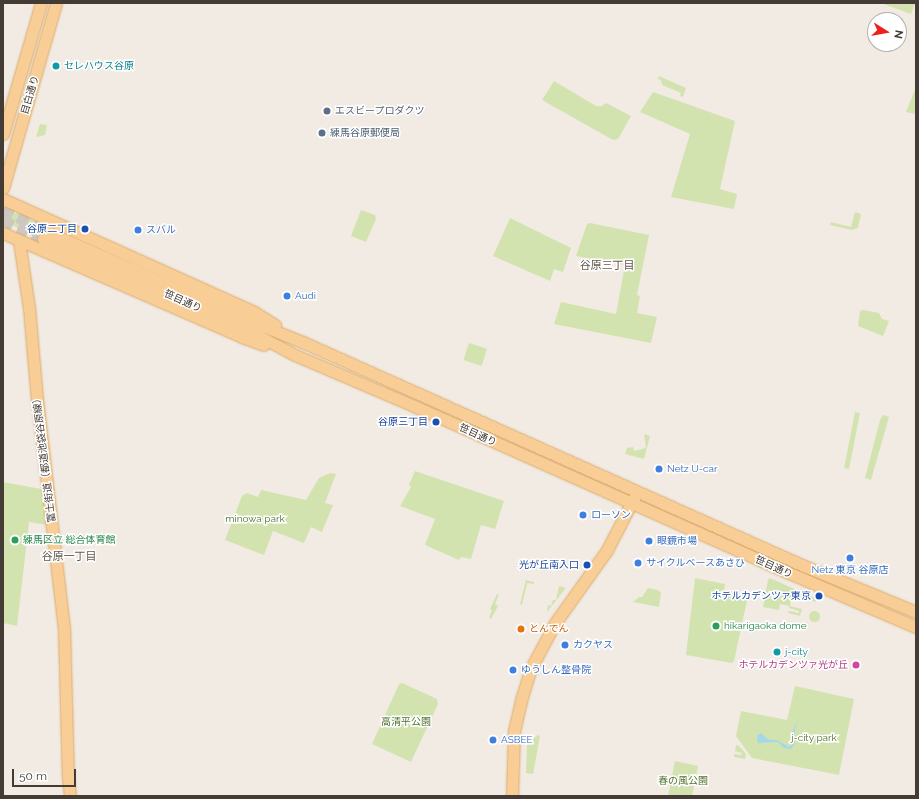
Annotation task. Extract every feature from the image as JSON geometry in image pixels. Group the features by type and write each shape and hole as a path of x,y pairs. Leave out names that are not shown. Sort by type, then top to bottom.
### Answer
{"main road":[{"name":"目白通り","path":"3,134 41,3"},
{"name":"目白通り","path":"3,188 56,3"},
{"path":"3,199 254,312 305,343"},
{"path":"3,233 242,338 295,356"},
{"name":"笹目通り","path":"916,612 804,566 305,343 45,235 246,329 295,356 416,407 631,504 916,627"},
{"name":"富士街道（都道池袋谷原線）","path":"19,241 29,308 41,436 64,628 68,777 70,796"},
{"path":"512,796 514,730 531,668 554,623 607,550 638,491"}],"green space":[{"path":"881,3 915,3 911,14"},
{"path":"659,76 686,88 683,97 680,96 681,93 662,85 661,80 658,79"},
{"path":"554,81 596,106 602,106 606,103 631,116 618,139 613,140 542,100"},
{"path":"916,87 916,114 906,112"},
{"path":"653,92 735,121 720,189 737,194 734,209 671,197 690,134 640,112"},
{"path":"40,124 47,125 45,135 36,137"},
{"path":"361,210 375,215 376,219 366,242 351,236"},
{"path":"855,212 861,214 858,228 852,230 830,225 831,222 851,227"},
{"path":"18,213 46,226 39,243 29,233 3,221 5,216"},
{"path":"510,218 571,248 563,272 554,269 550,281 493,256"},
{"path":"590,223 649,235 637,295 640,296 637,313 657,317 651,343 554,324 561,302 616,314 625,265 576,256 587,224"},
{"path":"863,310 879,313 882,319 889,321 883,336 858,326 860,311"},
{"path":"469,343 487,349 482,366 463,360"},
{"path":"855,412 860,413 849,469 844,468"},
{"path":"883,415 889,417 871,480 865,478 880,420"},
{"path":"644,434 650,436 644,459 625,454 627,448 633,447 634,451 646,448"},
{"path":"415,471 504,501 495,529 481,525 471,559 461,557 459,560 425,545 435,519 400,506 411,487 409,485"},
{"name":"minowa park","path":"330,473 336,474 325,503 333,505 322,532 311,527 304,543 273,531 264,555 225,540 242,496 247,493 258,497 261,490 306,500 319,478"},
{"name":"練馬区立 総合体育館","path":"3,482 41,489 44,492 47,525 29,522 17,626 3,623"},
{"name":"hikarigaoka dome","path":"695,578 725,584 724,592 748,596 734,661 732,663 686,655"},
{"path":"770,578 817,599 816,602 792,596 790,606 802,609 800,616 788,613 789,611 799,613 799,611 789,608 789,606 780,604 779,610 763,607 768,580"},
{"path":"526,580 534,582 534,584 527,583 522,605 520,604"},
{"path":"559,586 566,588 547,612 548,605 551,606 553,600 556,600"},
{"path":"648,588 658,590 661,593 659,607 633,602 639,597 642,597"},
{"path":"497,594 499,595 495,604 498,606 491,619 489,618 492,610 490,609"},
{"path":"812,611 816,611 818,612 818,620 812,621 809,618 809,614"},
{"name":"高清平公園","path":"402,683 437,699 438,704 411,762 372,744 399,684"},
{"name":"j-city park","path":"795,686 854,699 839,775 752,758 736,736 741,711 787,720"},
{"path":"538,735 540,736 533,774 526,773 527,744"},
{"path":"736,745 739,746 746,754 745,759 734,757 734,754 741,755 742,753 735,751"},
{"name":"春の風公園","path":"675,761 698,766 692,796 668,796"}],"water":[{"path":"799,718 795,729 795,743 791,749 784,748 778,742 758,743 758,735 761,733 769,740 777,740 789,747 793,744 792,733"}],"tunnel":[{"path":"3,210 46,231"},
{"path":"3,220 43,239"}],"place":[{"name":"セレハウス谷原","path":"56,66"},
{"name":"エスビープロダクツ","path":"327,111"},
{"name":"練馬谷原郵便局","path":"322,133"},
{"name":"谷原二丁目","path":"85,229"},
{"name":"スバル","path":"138,230"},
{"name":"Audi","path":"287,296"},
{"name":"谷原三丁目","path":"436,422"},
{"name":"Netz U-car","path":"659,469"},
{"name":"ローソン","path":"583,515"},
{"name":"練馬区立 総合体育館","path":"15,540"},
{"name":"眼鏡市場","path":"649,541"},
{"name":"Netz 東京 谷原店","path":"850,558"},
{"name":"サイクルベースあさひ","path":"638,563"},
{"name":"光が丘南入口","path":"587,565"},
{"name":"ホテルカデンツァ東京","path":"819,596"},
{"name":"hikarigaoka dome","path":"716,626"},
{"name":"とんでん","path":"521,629"},
{"name":"カクヤス","path":"565,645"},
{"name":"j-city","path":"777,652"},
{"name":"ホテルカデンツァ光が丘","path":"856,665"},
{"name":"ゆうしん整骨院","path":"513,670"},
{"name":"ASBEE","path":"493,740"}],"district":[{"name":"谷原三丁目","path":"607,266"},
{"name":"谷原一丁目","path":"69,557"}]}
